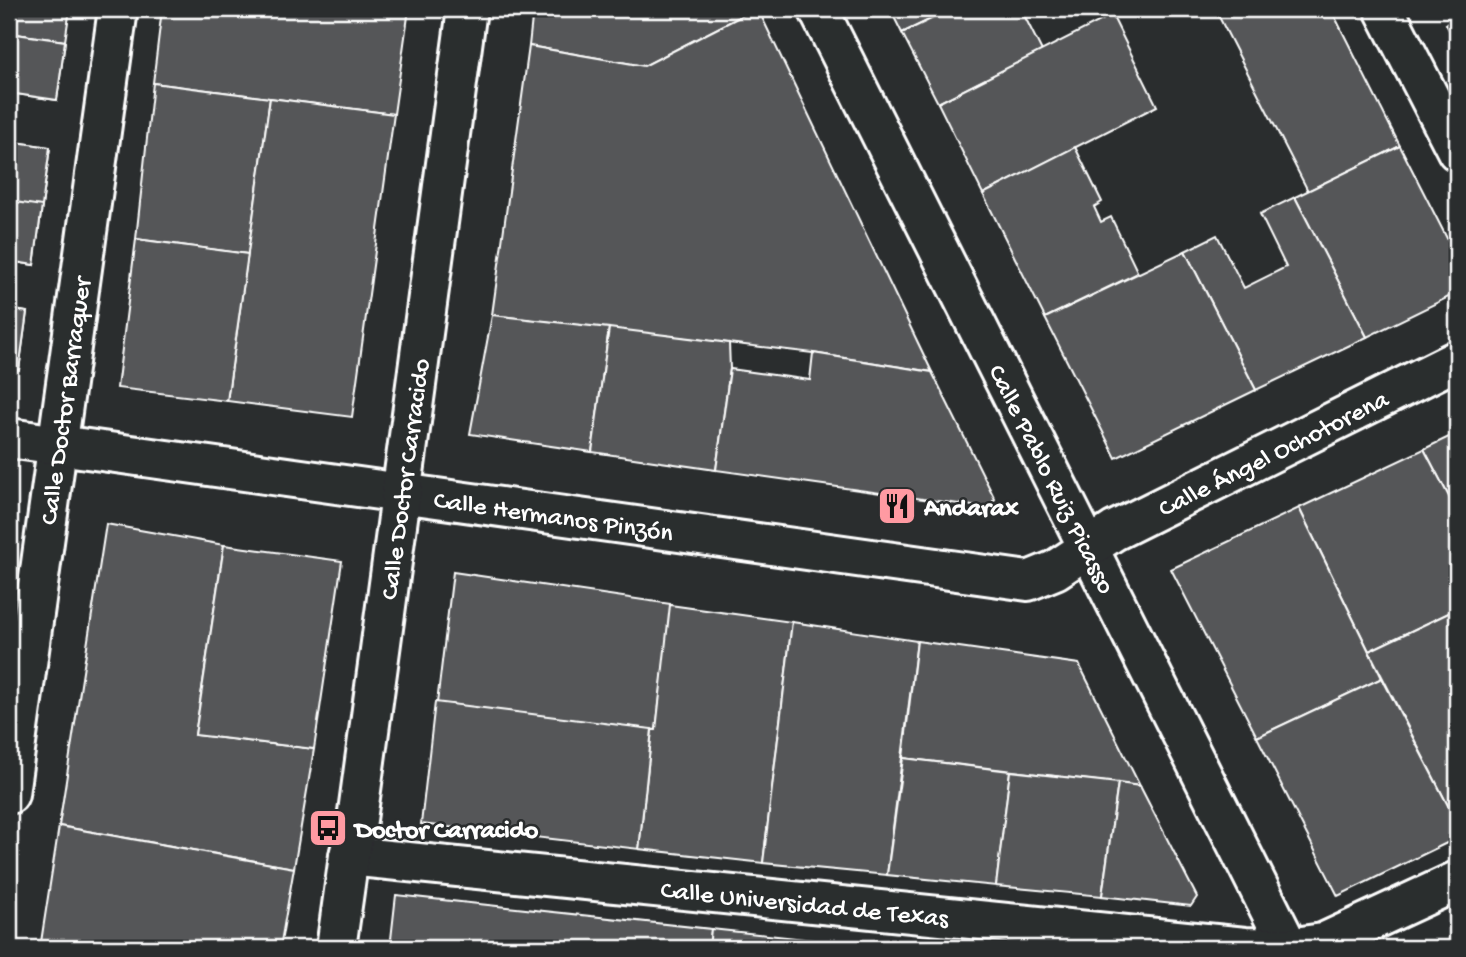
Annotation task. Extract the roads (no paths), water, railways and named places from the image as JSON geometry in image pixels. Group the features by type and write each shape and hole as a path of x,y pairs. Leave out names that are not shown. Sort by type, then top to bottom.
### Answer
{"street":[{"name":"Calle Doctor Barraquer","path":"9,794 118,9"},
{"name":"Calle Doctor Carracido","path":"336,948 349,856 356,827 399,494 467,9"},
{"name":"Calle Pablo Ruiz Picasso","path":"818,9 1288,948"},
{"path":"1394,12 1457,151"},
{"name":"Calle Ángel Ochotorena","path":"1087,548 1114,531 1457,360"},
{"name":"Calle Hermanos Pinzón","path":"9,438 1028,581 1055,570 1087,548"},
{"name":"Calle Universidad de Texas","path":"349,856 1245,947 1288,948 1323,943 1457,881"}],"place":[{"name":"Andarax","path":"897,506"},
{"name":"Doctor Carracido","path":"328,828"}]}
